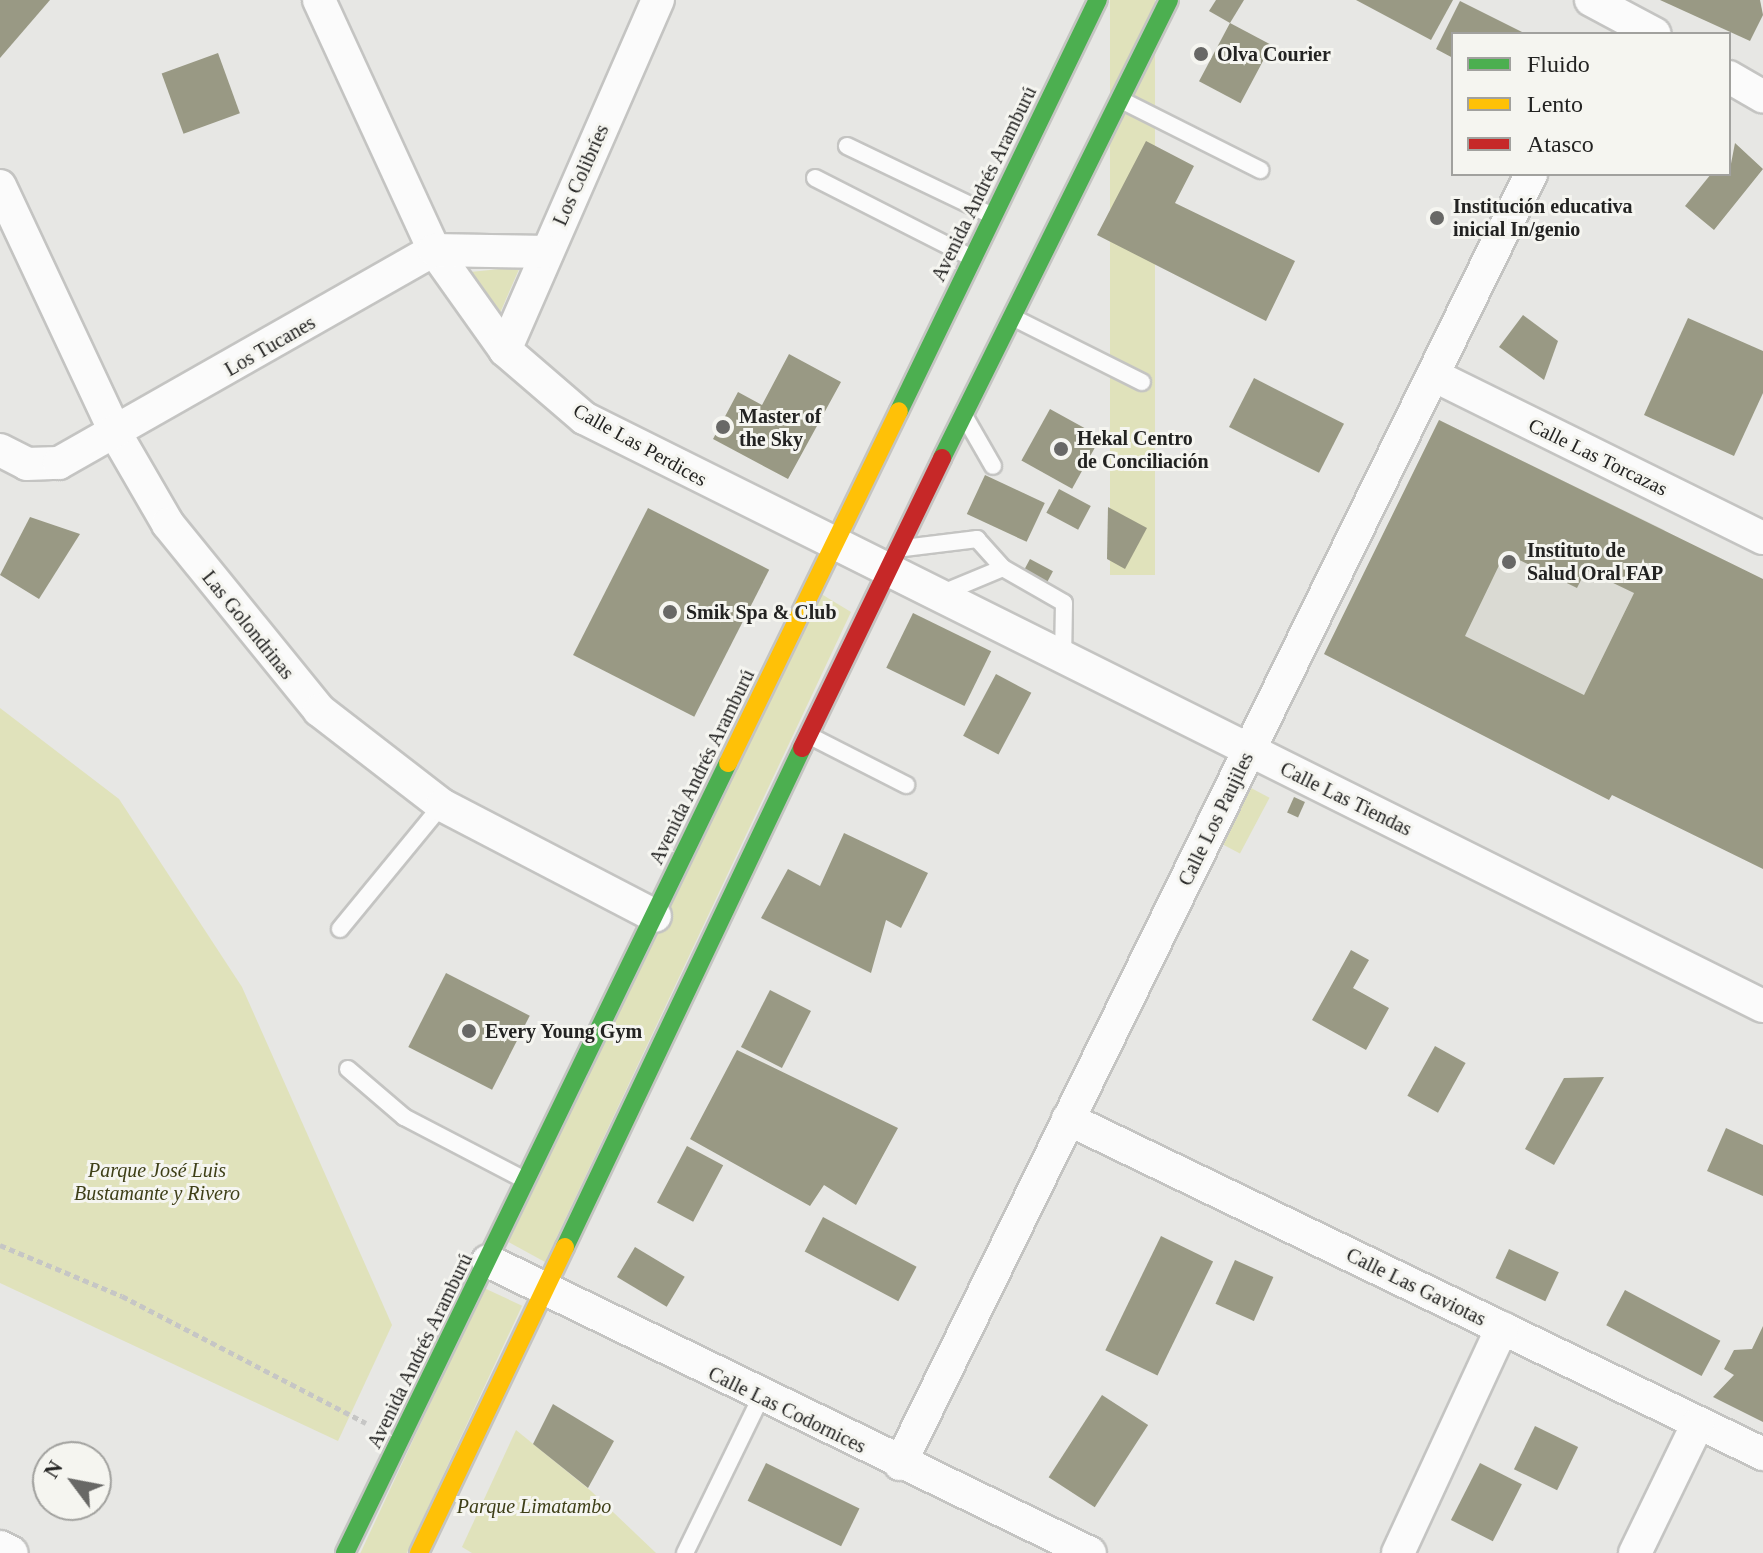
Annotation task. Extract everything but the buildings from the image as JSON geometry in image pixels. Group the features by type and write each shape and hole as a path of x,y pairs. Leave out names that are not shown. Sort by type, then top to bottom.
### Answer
{"main road":[{"name":"Avenida Andrés Aramburú","path":"345,1553 1098,0"},
{"path":"419,1553 892,560 1169,0"}],"street":[{"name":"Calle Las Perdices","path":"319,0 434,250 505,350 584,418 833,546 892,560"},
{"name":"Los Colibríes","path":"505,350 658,0"},
{"path":"1600,14 1650,32"},
{"path":"1731,78 1763,97"},
{"name":"Calle Los Paujiles","path":"900,1464 1530,176"},
{"name":"Las Golondrinas","path":"0,186 117,436 168,524 319,710 442,805 655,916"},
{"path":"434,250 547,252"},
{"name":"Los Tucanes","path":"0,450 42,466 117,436 434,250"},
{"name":"Calle Las Torcazas","path":"1433,375 1763,538"},
{"name":"Calle Las Tiendas","path":"892,560 936,596 1763,1006"},
{"name":"Calle Las Gaviotas","path":"1068,1119 1763,1454"},
{"name":"Calle Las Codornices","path":"488,1261 760,1399 1090,1553"},
{"path":"1398,1553 1502,1328"},
{"path":"1635,1553 1698,1423"},
{"path":"0,1547 12,1553"}],"lane":[{"path":"1120,100 1260,170"},
{"path":"847,146 993,216"},
{"path":"815,178 972,257"},
{"path":"1012,317 1142,382"},
{"path":"964,414 993,466"},
{"path":"892,560 977,539 1003,568 1064,603 1063,659"},
{"path":"936,596 1003,568"},
{"path":"808,735 906,785"},
{"path":"340,929 442,805"},
{"path":"348,1069 412,1122 526,1181"},
{"path":"685,1553 760,1399"}],"path":[{"path":"0,1245 122,1296 401,1442"}],"shaded area":[{"name":"Instituto de Salud Oral FAP","path":"1439,420 1665,530 1550,765 1325,655"}],"green space":[{"path":"1110,0 1155,0 1155,575 1110,575"},
{"path":"520,267 500,313 470,272"},
{"path":"818,592 851,612 545,1262 505,1240"},
{"name":"Parque José Luis Bustamante y Rivero","path":"0,708 119,799 242,987 392,1325 338,1441 0,1283"},
{"path":"1251,788 1270,798 1240,853 1221,844"},
{"path":"484,1288 522,1306 407,1553 360,1553"},
{"name":"Parque Limatambo","path":"516,1430 591,1491 656,1553 472,1553 462,1547"}],"traffic: fast":[{"path":"899,411 1098,0"},
{"path":"942,458 1169,0"},
{"path":"565,1247 802,748"},
{"path":"345,1553 728,763"}],"traffic: slow":[{"path":"728,763 899,411"},
{"path":"419,1553 565,1247"}],"traffic: jam":[{"path":"802,748 942,458"}],"place":[{"name":"Olva Courier","path":"1201,54"},
{"name":"Institución educativa inicial In/genio","path":"1437,218"},
{"name":"Master of the Sky","path":"723,427"},
{"name":"Hekal Centro de Conciliación","path":"1061,449"},
{"name":"Instituto de Salud Oral FAP","path":"1509,562"},
{"name":"Smik Spa & Club","path":"670,612"},
{"name":"Every Young Gym","path":"469,1031"}]}
